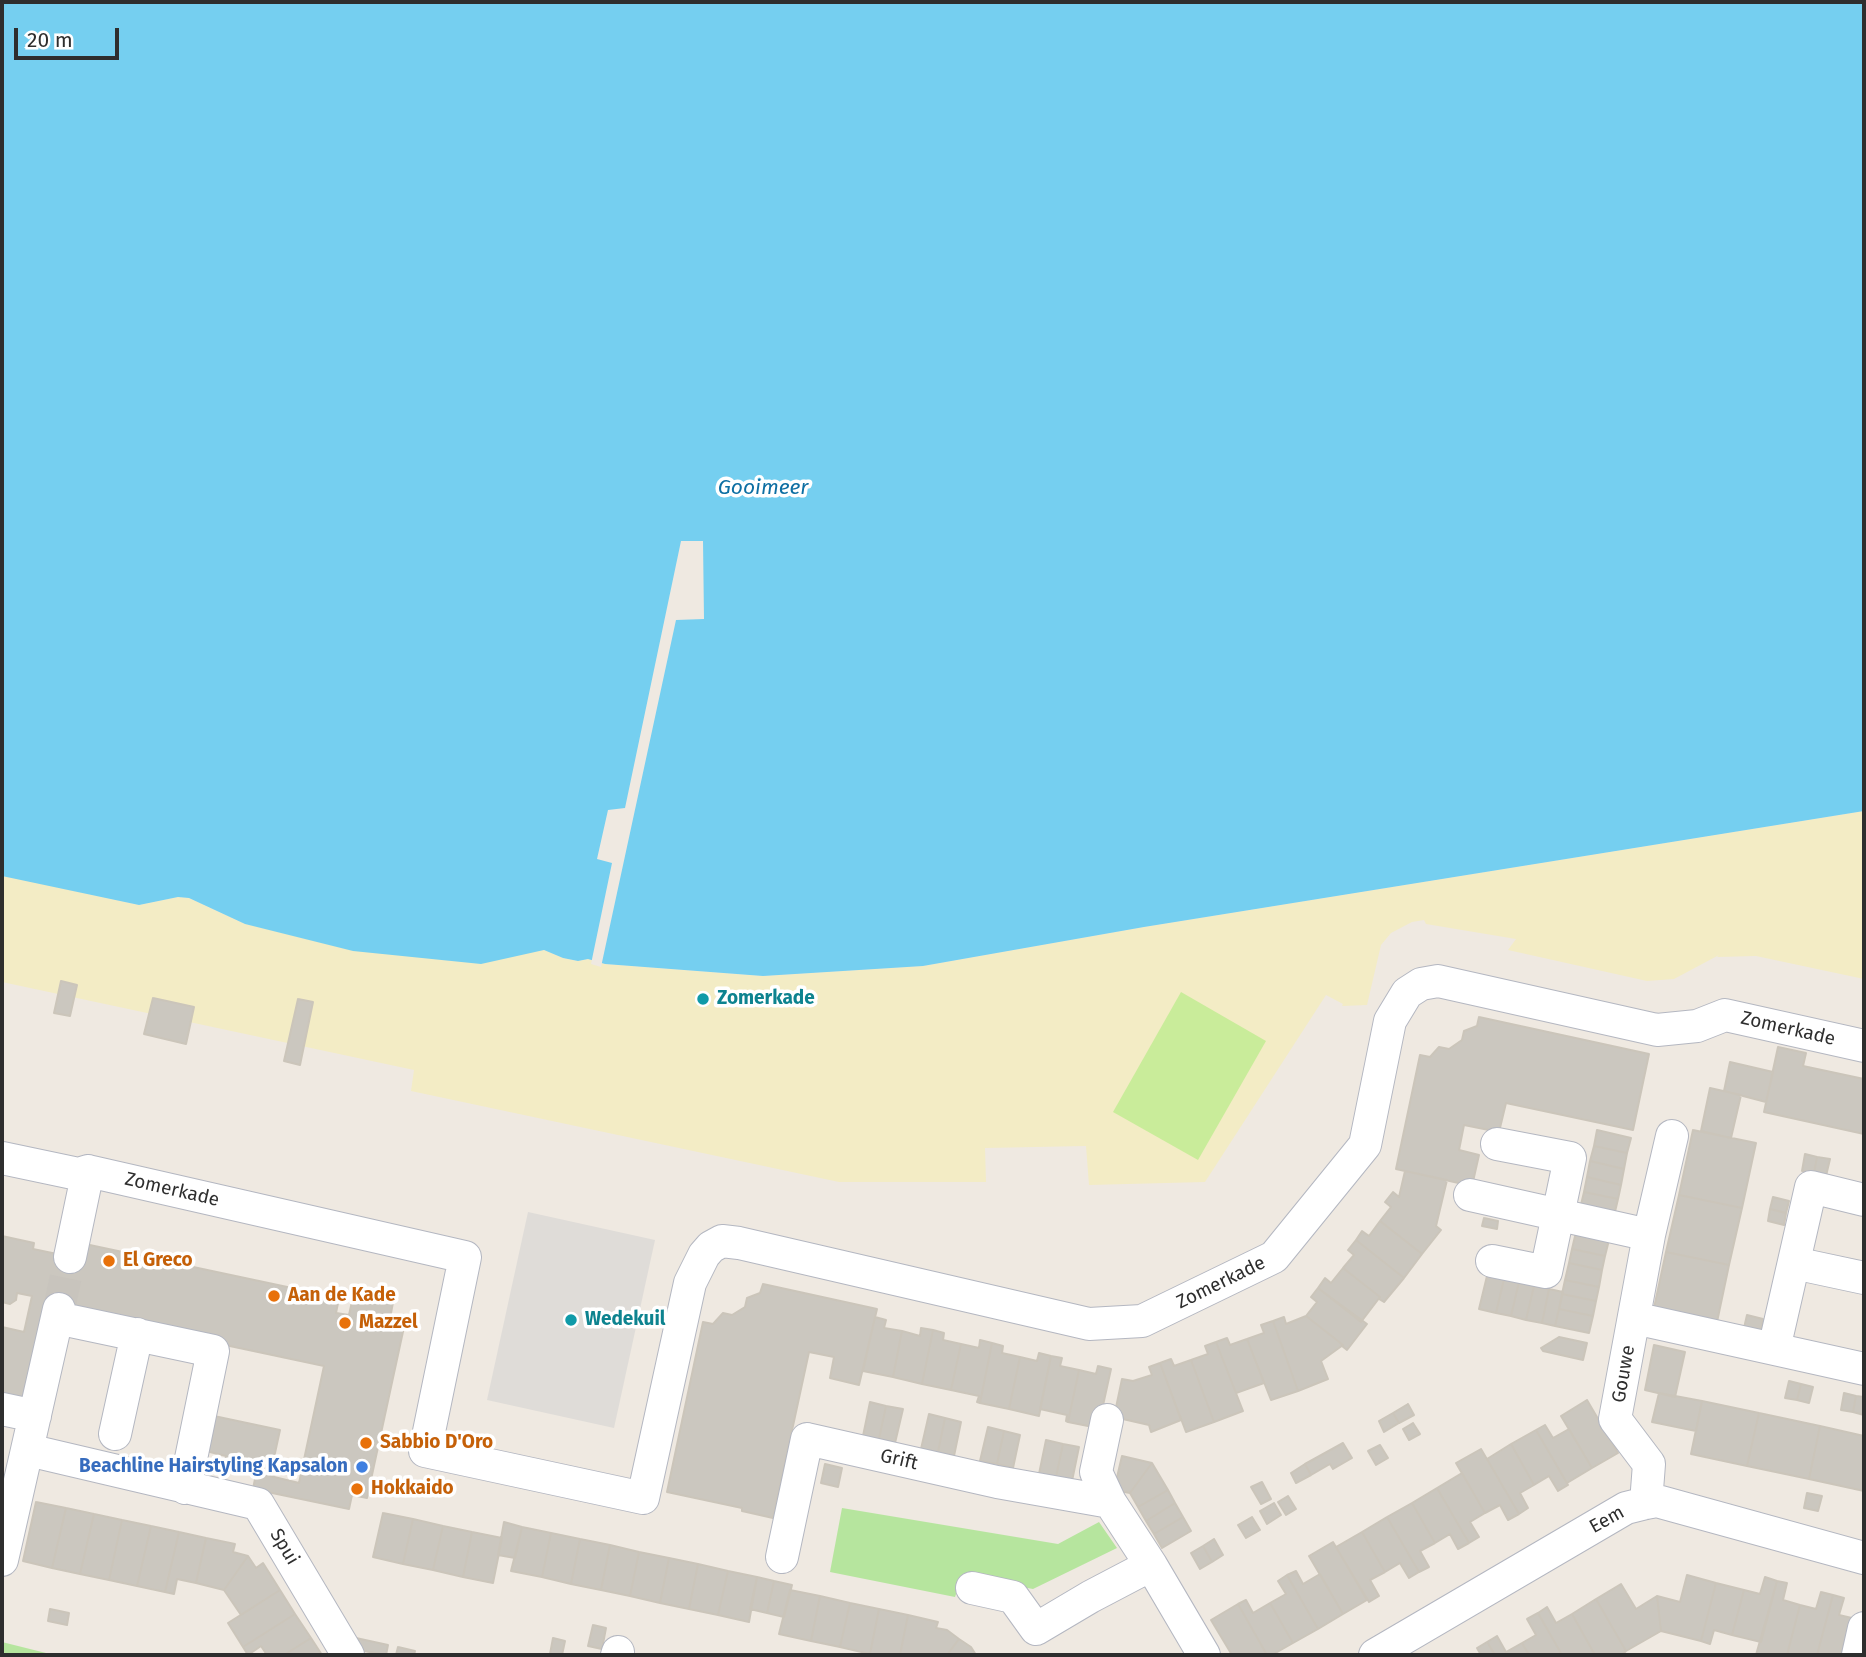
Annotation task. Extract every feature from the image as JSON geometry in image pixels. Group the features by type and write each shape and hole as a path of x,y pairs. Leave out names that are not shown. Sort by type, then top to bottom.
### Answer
{"street":[{"name":"Zomerkade","path":"2,1158 78,1174 88,1171 465,1257 425,1451 643,1498 690,1283 704,1255 722,1241 1089,1324 1142,1321 1274,1257 1365,1145 1390,1021 1407,993 1421,984 1438,981 1657,1030 1697,1026 1725,1015 1864,1046"},
{"name":"Gouwe","path":"1646,1503 1649,1464 1615,1419 1649,1235 1672,1136"},
{"path":"1492,1261 1546,1272 1570,1158 1497,1144"},
{"path":"70,1257 88,1171"},
{"path":"1774,1349 1811,1187 1864,1200"},
{"path":"1470,1195 1649,1235"},
{"path":"1794,1263 1864,1278"},
{"path":"2,1560 58,1314 214,1351 185,1488"},
{"name":"Gouwe","path":"1634,1318 1864,1369"},
{"path":"115,1434 136,1334"},
{"path":"2,1409 35,1416"},
{"path":"1107,1420 1096,1472 1110,1502 1204,1655"},
{"name":"Grift","path":"782,1557 807,1439 997,1482 1110,1502"},
{"name":"Spui","path":"28,1450 258,1504 348,1655"},
{"name":"Eem","path":"1375,1655 1626,1508 1646,1503 1657,1501 1864,1558"},
{"path":"972,1588 1013,1597 1036,1629 1151,1565"},
{"path":"1858,1655 1864,1628"}],"green space":[{"path":"1181,992 1266,1041 1198,1160 1113,1112"},
{"path":"842,1508 1058,1544 1099,1522 1117,1548 1033,1589 962,1576 955,1597 830,1572"},
{"path":"2,1642 54,1655 2,1655"}],"sand":[{"name":"Zomerkade","path":"1864,811 1864,979 1756,956 1717,957 1719,955 1674,979 1647,981 1508,950 1516,939 1426,924 1424,920 1412,922 1391,933 1381,945 1367,1005 1342,1006 1343,1004 1326,995 1205,1182 1089,1185 1086,1146 985,1148 986,1182 839,1182 411,1091 414,1070 2,982 2,875 139,905 178,897 189,898 245,924 527,953 544,950 578,961 588,959 605,964 763,976 923,966 1144,927"}],"shaded area":[{"name":"Wedekuil","path":"528,1212 655,1240 614,1428 487,1400"}],"water":[{"name":"Gooimeer","path":"2,2 1864,2 1864,811 1144,927 923,966 763,976 605,964 588,959 578,961 544,950 481,964 353,951 245,924 189,898 178,897 139,905 2,876"}],"pier":[{"path":"681,541 703,541 704,619 676,620 601,967 591,964 612,863 597,859 608,810 625,808"}],"building":[{"path":"61,981 77,985 70,1016 54,1013"},
{"path":"153,998 194,1007 186,1044 144,1034"},
{"path":"298,999 313,1002 300,1065 284,1061"},
{"path":"1479,1017 1649,1054 1633,1130 1506,1103 1499,1132 1464,1125 1459,1150 1479,1155 1472,1186 1396,1169 1420,1055 1430,1057 1439,1047 1449,1049 1462,1040 1464,1031 1477,1026"},
{"path":"1778,1047 1806,1053 1803,1066 1864,1079 1864,1134 1764,1112"},
{"path":"1730,1062 1773,1072 1766,1102 1724,1091"},
{"path":"1710,1088 1741,1095 1731,1138 1701,1131"},
{"path":"1597,1130 1631,1138 1627,1153 1594,1146"},
{"path":"1693,1130 1756,1143 1742,1208 1679,1195"},
{"path":"1594,1146 1627,1153 1624,1169 1590,1161"},
{"path":"1805,1154 1817,1157 1814,1173 1802,1171"},
{"path":"1817,1157 1830,1159 1826,1176 1814,1173"},
{"path":"1590,1161 1624,1169 1621,1185 1587,1177"},
{"path":"1405,1171 1447,1180 1436,1226 1441,1230 1422,1254 1380,1221 1391,1207 1385,1202 1393,1192 1399,1197"},
{"path":"1587,1177 1621,1185 1618,1199 1584,1192"},
{"path":"1584,1192 1618,1199 1614,1216 1580,1209"},
{"path":"1679,1195 1742,1208 1729,1265 1666,1252"},
{"path":"1773,1197 1789,1201 1786,1213 1770,1209"},
{"path":"1770,1209 1786,1213 1784,1225 1768,1221"},
{"path":"1484,1218 1498,1221 1497,1229 1482,1226"},
{"path":"1380,1221 1422,1254 1404,1278 1356,1240 1362,1231 1369,1236"},
{"path":"1576,1232 1609,1240 1605,1256 1572,1249"},
{"path":"2,1236 34,1243 33,1249 81,1259 85,1244 339,1298 336,1313 349,1315 355,1288 394,1297 389,1324 404,1327 367,1498 352,1495 349,1509 253,1489 256,1474 223,1467 226,1456 206,1451 214,1416 280,1430 270,1476 299,1483 324,1366 46,1307 26,1403 2,1398 2,1327 24,1332 32,1296 17,1293 16,1300 10,1304 2,1302"},
{"path":"1356,1240 1404,1278 1384,1302 1343,1268 1354,1255 1348,1250"},
{"path":"1572,1249 1605,1256 1602,1270 1569,1263"},
{"path":"1666,1252 1729,1265 1717,1322 1654,1308"},
{"path":"1569,1263 1602,1270 1599,1287 1565,1280"},
{"path":"1343,1268 1380,1297 1361,1322 1318,1288 1325,1278 1331,1283"},
{"path":"1487,1276 1504,1279 1496,1313 1479,1309"},
{"path":"1504,1279 1519,1282 1511,1316 1496,1313"},
{"path":"1565,1280 1599,1287 1596,1301 1562,1294"},
{"path":"1519,1282 1534,1286 1526,1320 1511,1316"},
{"path":"763,1284 877,1309 859,1385 830,1378 834,1357 809,1352 773,1518 742,1511 742,1508 667,1492 703,1322 713,1324 723,1313 732,1315 745,1307 747,1298 760,1293"},
{"path":"1534,1286 1549,1289 1542,1323 1526,1320"},
{"path":"1318,1288 1367,1324 1347,1350 1306,1316 1317,1302 1311,1297"},
{"path":"1549,1289 1563,1292 1555,1326 1542,1323"},
{"path":"1562,1294 1596,1301 1593,1316 1559,1309"},
{"path":"1559,1309 1593,1316 1589,1333 1555,1326"},
{"path":"1747,1315 1763,1319 1761,1332 1744,1328"},
{"path":"1306,1316 1343,1345 1321,1361 1328,1379 1298,1391 1273,1321 1284,1317 1286,1324"},
{"path":"875,1317 886,1320 884,1328 902,1331 893,1377 863,1371"},
{"path":"1273,1321 1298,1391 1271,1400 1247,1339 1264,1333 1261,1325"},
{"path":"921,1328 933,1330 922,1384 893,1377 902,1331 920,1336"},
{"path":"933,1330 944,1333 943,1340 961,1344 951,1390 922,1384"},
{"path":"1559,1337 1587,1343 1583,1360 1543,1351 1541,1348"},
{"path":"1227,1338 1230,1345 1247,1339 1264,1383 1236,1393 1216,1342"},
{"path":"980,1340 992,1343 980,1403 977,1402 979,1396 951,1390 961,1344 979,1348"},
{"path":"1216,1342 1243,1411 1214,1422 1191,1360 1208,1354 1205,1346"},
{"path":"992,1343 1003,1346 1002,1353 1020,1357 1009,1409 980,1403"},
{"path":"1654,1345 1685,1352 1675,1397 1645,1390"},
{"path":"1039,1353 1051,1356 1039,1416 1009,1409 1020,1357 1037,1361"},
{"path":"1051,1356 1062,1358 1060,1366 1079,1370 1068,1422 1067,1415 1040,1409"},
{"path":"1171,1359 1174,1366 1191,1360 1214,1422 1186,1432 1160,1363"},
{"path":"1160,1363 1181,1420 1151,1432 1149,1425 1114,1417 1122,1379 1133,1381 1152,1375 1149,1367"},
{"path":"1098,1366 1111,1369 1098,1428 1068,1422 1079,1370 1096,1374"},
{"path":"1789,1381 1801,1384 1797,1400 1785,1398"},
{"path":"1801,1384 1813,1387 1809,1403 1797,1400"},
{"path":"1659,1393 1702,1401 1696,1431 1652,1422"},
{"path":"1844,1393 1856,1396 1853,1412 1841,1410"},
{"path":"1856,1396 1864,1397 1864,1415 1853,1412"},
{"path":"1587,1400 1618,1453 1592,1468 1561,1416"},
{"path":"1702,1401 1759,1413 1747,1466 1691,1454"},
{"path":"870,1402 886,1406 879,1439 863,1436"},
{"path":"1408,1404 1414,1415 1399,1423 1393,1413"},
{"path":"886,1406 903,1409 895,1443 879,1439"},
{"path":"1393,1413 1399,1423 1384,1432 1379,1421"},
{"path":"1759,1413 1820,1426 1809,1479 1747,1466"},
{"path":"929,1414 945,1418 938,1452 921,1449"},
{"path":"945,1418 961,1422 954,1456 938,1452"},
{"path":"1413,1423 1420,1434 1409,1440 1403,1429"},
{"path":"1545,1425 1553,1438 1569,1429 1592,1468 1567,1483 1536,1430"},
{"path":"1820,1426 1864,1436 1864,1491 1809,1479"},
{"path":"988,1427 1004,1431 997,1464 980,1461"},
{"path":"1536,1430 1568,1485 1558,1491 1549,1476 1534,1485 1511,1444"},
{"path":"1004,1431 1020,1435 1013,1468 997,1464"},
{"path":"1046,1440 1063,1444 1056,1477 1039,1474"},
{"path":"1343,1443 1352,1458 1333,1469 1330,1464 1311,1475 1305,1464"},
{"path":"1063,1444 1079,1447 1072,1481 1056,1477"},
{"path":"1511,1444 1534,1485 1520,1493 1528,1508 1519,1514 1487,1459"},
{"path":"1380,1445 1388,1458 1376,1465 1368,1451"},
{"path":"1481,1449 1519,1514 1508,1520 1500,1505 1485,1513 1456,1463"},
{"path":"1122,1456 1152,1463 1130,1493 1114,1490"},
{"path":"1152,1463 1168,1490 1138,1507 1130,1493"},
{"path":"825,1464 842,1468 838,1487 821,1483"},
{"path":"1305,1464 1311,1475 1296,1483 1291,1473"},
{"path":"1462,1473 1485,1513 1470,1522 1479,1537 1469,1543 1437,1488"},
{"path":"1262,1482 1271,1499 1261,1504 1251,1487"},
{"path":"1437,1488 1469,1543 1458,1549 1450,1534 1435,1543 1412,1503"},
{"path":"1168,1490 1175,1503 1146,1521 1138,1507"},
{"path":"1807,1493 1822,1496 1818,1511 1804,1508"},
{"path":"1288,1496 1296,1509 1286,1515 1278,1502"},
{"path":"36,1502 66,1508 52,1568 23,1561"},
{"path":"1175,1503 1183,1517 1154,1534 1146,1521"},
{"path":"1274,1503 1281,1515 1267,1524 1260,1511"},
{"path":"1412,1503 1435,1543 1420,1551 1429,1567 1419,1572 1387,1517"},
{"path":"66,1508 94,1514 80,1574 52,1568"},
{"path":"383,1513 413,1519 403,1564 373,1557"},
{"path":"94,1514 122,1520 109,1580 80,1574"},
{"path":"1183,1517 1191,1531 1162,1548 1154,1534"},
{"path":"1252,1517 1260,1530 1246,1538 1238,1525"},
{"path":"1387,1517 1419,1572 1409,1578 1400,1563 1385,1572 1362,1532"},
{"path":"413,1519 443,1526 433,1570 403,1564"},
{"path":"122,1520 151,1526 137,1586 109,1580"},
{"path":"504,1522 522,1527 515,1558 498,1555"},
{"path":"151,1526 179,1532 165,1592 137,1586"},
{"path":"443,1526 472,1532 463,1577 433,1570"},
{"path":"522,1527 551,1533 542,1577 511,1571"},
{"path":"179,1532 206,1538 196,1583 177,1579 174,1594 165,1592"},
{"path":"472,1532 502,1538 493,1583 463,1577"},
{"path":"1362,1532 1385,1572 1370,1580 1379,1596 1369,1602 1336,1547"},
{"path":"551,1533 580,1539 571,1584 542,1577"},
{"path":"206,1538 235,1544 233,1552 248,1556 224,1590 196,1583"},
{"path":"580,1539 610,1545 601,1590 571,1584"},
{"path":"1214,1539 1223,1555 1212,1562 1203,1546"},
{"path":"1333,1542 1367,1600 1343,1614 1309,1556"},
{"path":"610,1545 639,1552 630,1596 601,1590"},
{"path":"1203,1546 1212,1562 1200,1569 1191,1553"},
{"path":"639,1552 669,1558 660,1603 630,1596"},
{"path":"248,1556 256,1568 263,1563 280,1590 241,1615 224,1590"},
{"path":"669,1558 698,1564 689,1609 660,1603"},
{"path":"698,1564 728,1571 718,1615 689,1609"},
{"path":"728,1571 757,1577 749,1622 718,1615"},
{"path":"1296,1571 1303,1584 1320,1574 1343,1614 1318,1629 1287,1575"},
{"path":"1287,1575 1318,1629 1293,1643 1270,1603 1286,1594 1278,1581"},
{"path":"1687,1575 1716,1583 1701,1641 1661,1631 1657,1596 1680,1602"},
{"path":"757,1577 774,1581 767,1613 750,1609"},
{"path":"1765,1577 1777,1581 1761,1642 1732,1635 1744,1590 1760,1594"},
{"path":"774,1581 792,1585 784,1617 767,1613"},
{"path":"1777,1581 1787,1583 1783,1600 1800,1605 1787,1655 1756,1655"},
{"path":"1716,1583 1744,1590 1732,1635 1714,1630 1710,1644 1701,1641"},
{"path":"1621,1584 1636,1609 1657,1596 1661,1631 1626,1651 1596,1599"},
{"path":"280,1590 295,1614 243,1647 228,1623"},
{"path":"790,1590 820,1596 811,1641 779,1634"},
{"path":"1821,1592 1833,1595 1817,1655 1787,1655 1800,1605 1816,1609"},
{"path":"1833,1595 1844,1598 1839,1615 1856,1619 1847,1655 1817,1655"},
{"path":"820,1596 850,1603 840,1647 811,1641"},
{"path":"1596,1599 1626,1651 1622,1655 1595,1655 1572,1614"},
{"path":"1246,1600 1253,1613 1270,1603 1293,1643 1267,1655 1238,1604"},
{"path":"850,1603 879,1609 870,1654 840,1647"},
{"path":"1238,1604 1267,1655 1232,1655 1211,1620"},
{"path":"1547,1607 1556,1623 1572,1614 1595,1655 1562,1655 1538,1613"},
{"path":"50,1609 69,1613 67,1625 48,1621"},
{"path":"879,1609 908,1615 900,1655 870,1654"},
{"path":"1538,1613 1562,1655 1529,1655 1522,1643 1536,1635 1527,1619"},
{"path":"295,1614 311,1638 284,1655 267,1655 261,1646 248,1655 243,1647"},
{"path":"908,1615 938,1622 936,1628 947,1630 959,1639 947,1655 900,1655"},
{"path":"593,1625 606,1628 602,1649 588,1646"},
{"path":"1497,1636 1506,1652 1522,1643 1529,1655 1495,1655 1487,1642"},
{"path":"311,1638 322,1655 284,1655"},
{"path":"356,1638 388,1645 386,1655 353,1649"},
{"path":"553,1638 565,1641 562,1655 550,1654"},
{"path":"959,1639 971,1647 976,1655 947,1655"},
{"path":"1487,1642 1495,1655 1481,1655 1477,1648"},
{"path":"398,1647 415,1651 414,1655 396,1655"}],"tunnel":[{"path":"59,1309 70,1257"}],"place":[{"name":"Zomerkade","path":"703,999"},
{"name":"El Greco","path":"109,1261"},
{"name":"Aan de Kade","path":"274,1296"},
{"name":"Wedekuil","path":"571,1320"},
{"name":"Mazzel","path":"345,1323"},
{"name":"Sabbio D'Oro","path":"366,1443"},
{"name":"Beachline Hairstyling Kapsalon","path":"362,1467"},
{"name":"Hokkaido","path":"357,1489"}]}
